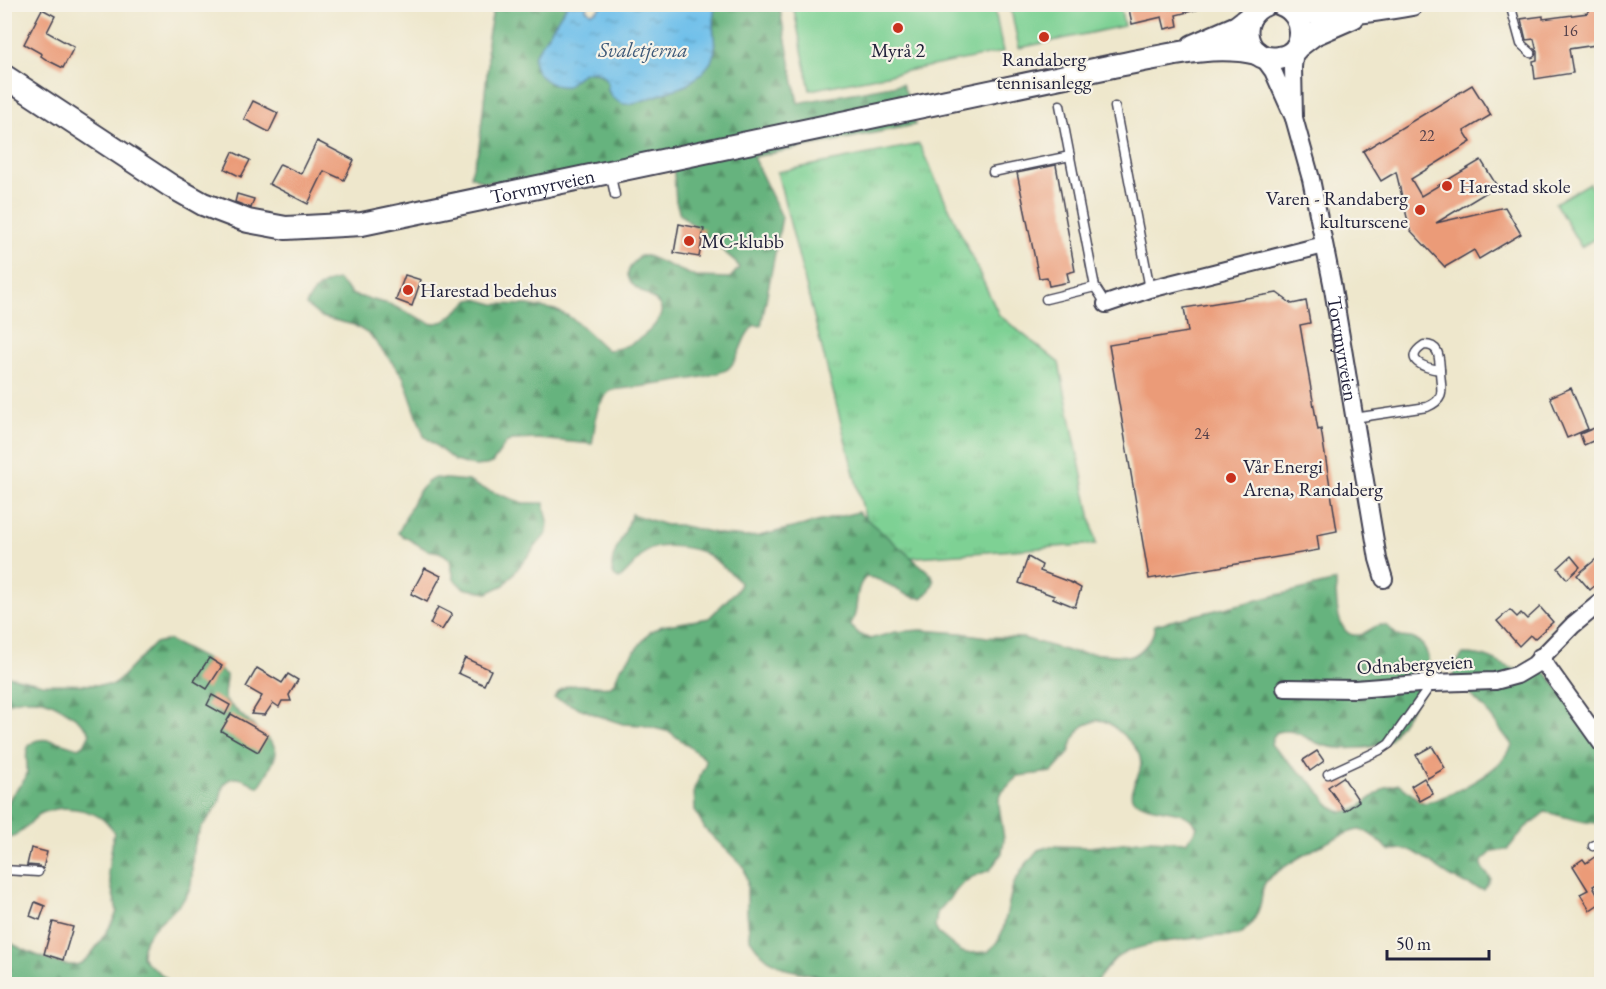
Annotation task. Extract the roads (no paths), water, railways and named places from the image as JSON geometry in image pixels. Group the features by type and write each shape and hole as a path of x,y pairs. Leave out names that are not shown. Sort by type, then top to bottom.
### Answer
{"main road":[{"path":"1286,7 1307,13 1366,12 1412,4"},
{"path":"1286,7 1300,23 1300,39 1296,48"},
{"path":"1258,11 1246,27 1246,37 1250,46 1260,55"},
{"name":"Torvmyrveien","path":"4,76 171,186 203,204 248,222 286,228 362,224 1113,66 1197,45 1237,27 1258,11"},
{"path":"1296,48 1314,34 1366,12"},
{"name":"Torvmyrveien","path":"1113,66 1197,52 1239,49 1280,58 1296,48"}],"street":[{"path":"1294,118 1293,67 1296,48"},
{"path":"1260,55 1273,71 1294,118"},
{"name":"Torvmyrveien","path":"1294,118 1311,179 1324,245 1378,559 1384,579"},
{"path":"1106,304 1150,289 1324,245"},
{"name":"Odnabergveien","path":"1285,688 1355,689 1495,681 1517,675 1534,665 1573,625 1602,602"},
{"path":"1540,657 1602,744"}],"lane":[{"path":"1510,4 1521,44 1531,52"},
{"path":"1060,105 1095,287 1106,304"},
{"path":"1115,107 1150,289"},
{"path":"993,172 1070,156"},
{"path":"610,171 615,195"},
{"path":"1046,299 1095,287"},
{"path":"1353,418 1434,404 1442,393 1440,370"},
{"path":"1328,774 1389,744 1432,683"},
{"path":"1593,846 1602,840"},
{"path":"4,870 38,872"}],"water":[{"name":"Svaletjerna","path":"567,5 587,5 586,9 591,13 602,5 715,5 713,24 715,50 711,62 687,85 633,104 623,104 615,100 609,92 608,83 593,71 577,77 567,86 555,85 539,74 534,63 534,56"}],"place":[{"name":"Myrå 2","path":"898,28"},
{"name":"Randaberg tennisanlegg","path":"1044,37"},
{"name":"Harestad skole","path":"1447,186"},
{"name":"Varen - Randaberg kulturscene","path":"1420,210"},
{"name":"MC-klubb","path":"689,241"},
{"name":"Harestad bedehus","path":"408,290"},
{"name":"Vår Energi Arena, Randaberg","path":"1231,478"}]}
